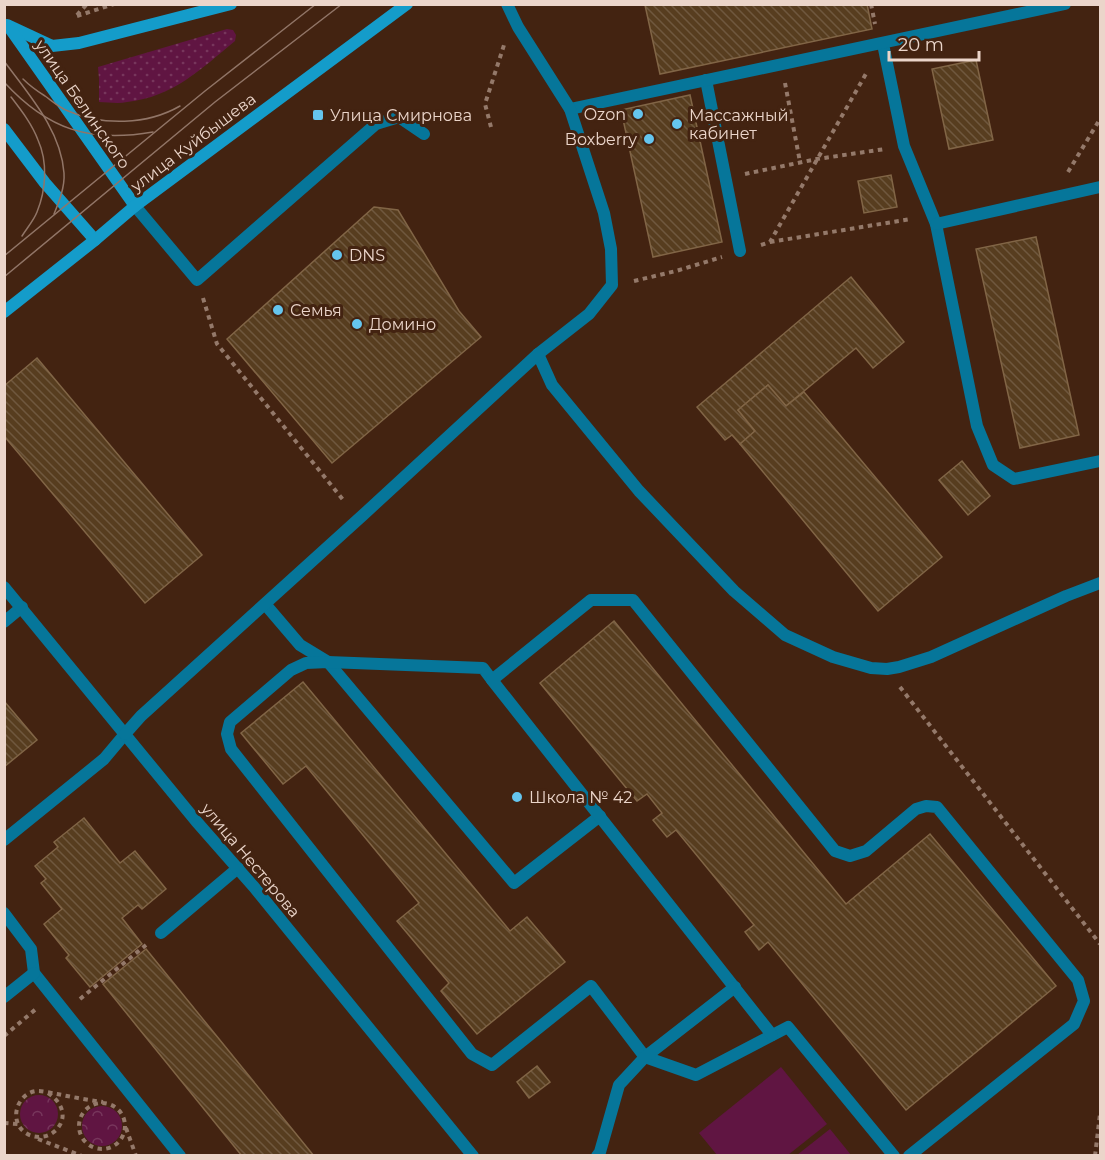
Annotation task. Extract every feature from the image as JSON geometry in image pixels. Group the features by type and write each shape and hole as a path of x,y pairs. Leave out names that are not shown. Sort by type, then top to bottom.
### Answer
{"main road":[{"path":"6,23 52,46 79,43 231,4"},
{"name":"улица Куйбышева","path":"4,312 135,206 406,4"},
{"name":"улица Белинского","path":"6,23 135,206"},
{"path":"4,129 45,183 95,240"}],"street":[{"path":"4,840 104,759 141,716 538,354 590,314 612,285 611,249 604,213 570,109 518,27 507,4"},
{"path":"570,109 1065,4"},
{"path":"883,44 904,146 936,224 977,426 993,465 1014,479 1101,461"},
{"path":"706,80 740,251"},
{"path":"135,206 197,280 376,124 399,117 424,135"},
{"path":"936,224 1101,187"},
{"path":"538,354 552,385 639,491 734,591 785,635 833,657 871,668 899,667 931,657 1065,596 1101,583"},
{"name":"улица Нестерова","path":"4,587 473,1155"},
{"path":"492,680 591,600 633,600 836,851 850,856 866,851 916,809 926,806 937,807 1078,980 1084,1001 1074,1024 909,1155"},
{"path":"265,604 300,645 328,662 514,883 600,816"},
{"path":"4,622 22,608"},
{"path":"772,1035 483,668 306,663 291,670 230,722 226,734 231,749 472,1054 492,1065 591,986 645,1058 696,1075 788,1027 894,1155"},
{"path":"161,933 238,868"},
{"path":"4,913 30,949 34,973 180,1155"},
{"path":"4,997 34,973"},
{"path":"597,1155 600,1152 619,1085 645,1058 735,987"}],"path":[{"path":"87,4 77,16 114,4"},
{"path":"491,127 484,104 505,40"},
{"path":"770,243 883,44"},
{"path":"782,65 800,162"},
{"path":"1053,198 1101,119"},
{"path":"726,178 800,162 904,146"},
{"path":"612,285 676,271 770,243 908,218 936,224"},
{"path":"197,280 217,344 344,501"},
{"path":"886,669 1101,944"},
{"path":"4,1036 61,988 74,1004 161,933"},
{"path":"82,1155 31,1136 22,1130 17,1121 16,1111 20,1101 28,1094 37,1091 103,1102 113,1106 121,1112 136,1155"},
{"path":"31,1136 41,1138 51,1134 58,1128 62,1118 62,1108 48,1092"},
{"path":"103,1102 93,1104 84,1111 79,1130 83,1140 91,1147 101,1150 111,1148 120,1142 125,1132 125,1123"},
{"path":"1095,1155 1101,1114"},
{"path":"4,1123 19,1124"}],"green space":[{"path":"227,29 233,30 236,35 235,41 186,80 172,88 143,99 120,103 99,102 98,67"},
{"path":"781,1067 827,1124 788,1155 717,1155 699,1133"},
{"path":"39,1095 53,1100 58,1114 53,1128 39,1133 25,1128 20,1114 25,1100"},
{"path":"102,1106 116,1112 122,1126 116,1140 102,1146 88,1140 82,1126 88,1112"},
{"path":"830,1129 851,1155 797,1155"}],"building":[{"path":"867,4 872,29 660,74 645,5"},
{"path":"976,60 993,140 949,149 932,69"},
{"path":"690,95 722,242 653,257 621,110"},
{"path":"891,175 897,207 864,213 858,181"},
{"name":"Домино","path":"374,207 398,210 459,311 481,337 332,463 227,339"},
{"path":"1036,237 1079,435 1020,448 976,249"},
{"path":"851,277 904,342 873,368 856,348 786,406 768,385 738,410 755,431 740,444 732,435 725,440 697,407"},
{"path":"37,358 202,555 145,603 4,436 4,386"},
{"path":"768,385 786,406 804,392 942,557 878,611 740,444 755,431 738,410"},
{"path":"962,461 990,496 968,515 939,480"},
{"path":"614,621 846,904 930,834 1056,986 906,1110 768,942 759,950 745,932 754,925 676,830 667,837 653,820 662,813 647,794 637,801 540,683"},
{"path":"303,682 510,931 527,917 565,962 477,1034 441,991 449,983 397,921 419,903 306,766 283,784 241,733"},
{"path":"4,701 37,740 4,767"},
{"path":"84,818 120,863 135,851 166,889 142,909 138,905 122,918 142,944 90,987 66,958 69,955 44,924 62,909 41,883 46,879 35,866 58,847 54,842"},
{"path":"146,949 314,1156 242,1156 103,984"},
{"path":"537,1066 550,1082 529,1098 517,1082"}],"tram line":[{"path":"4,256 205,91 316,4"},
{"path":"4,277 215,102 342,4"},
{"path":"4,61 42,114 62,157 64,178 54,214"},
{"path":"23,79 62,108 96,119 139,120 154,117 180,106"},
{"path":"4,82 37,112 71,129 109,136 153,132"},
{"path":"11,97 36,134 44,167 44,185 40,203 34,218 22,236"}],"place":[{"name":"Ozon","path":"638,114"},
{"name":"Улица Смирнова","path":"318,115"},
{"name":"Массажный кабинет","path":"677,124"},
{"name":"Boxberry","path":"649,139"},
{"name":"DNS","path":"337,255"},
{"name":"Семья","path":"278,310"},
{"name":"Домино","path":"357,324"},
{"name":"Школа № 42","path":"517,797"}]}
